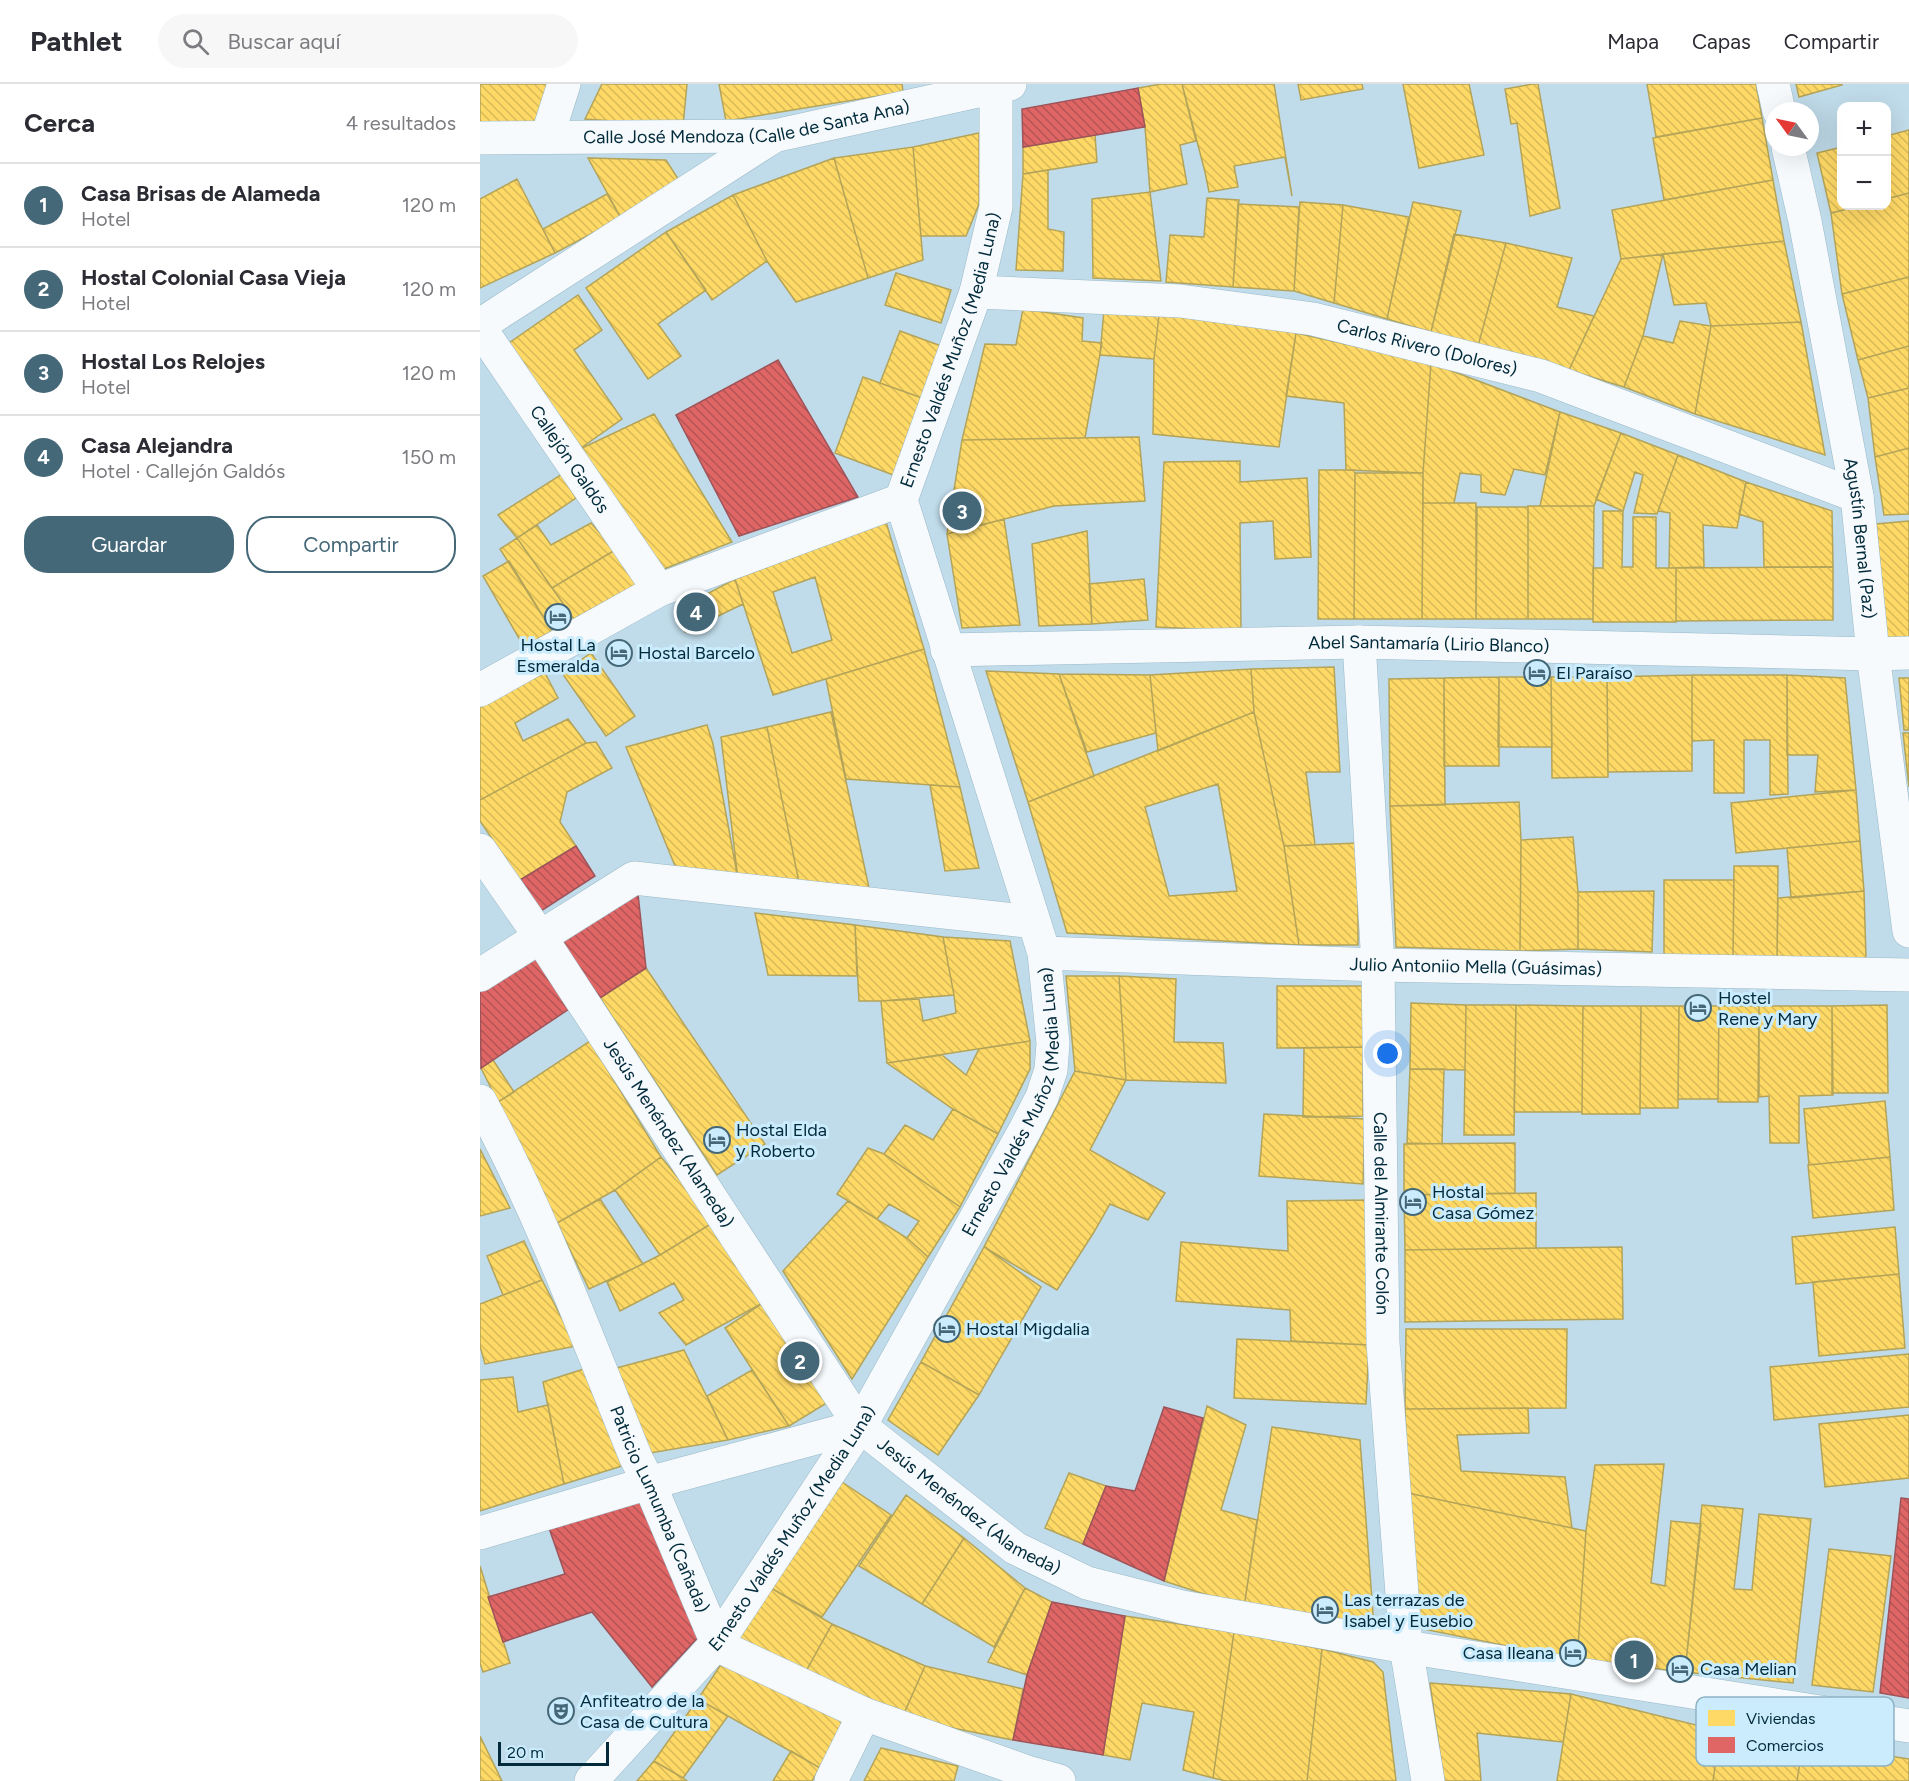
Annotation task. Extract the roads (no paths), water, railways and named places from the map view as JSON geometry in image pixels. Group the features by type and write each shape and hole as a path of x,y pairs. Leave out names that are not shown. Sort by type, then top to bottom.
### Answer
{"street":[{"path":"547,136 564,84"},
{"path":"1773,84 1777,102"},
{"name":"Calle José Mendoza (Calle de Santa Ana)","path":"480,138 774,136 1003,85"},
{"name":"Ernesto Valdés Muñoz (Media Luna)","path":"591,1781 717,1643 860,1426 1025,1130 1042,1097 1051,1070 1053,1043 1044,953 901,500 976,292 996,207 1003,85"},
{"path":"480,326 774,136"},
{"name":"Agustín Bernal (Paz)","path":"1790,156 1805,221 1857,496 1873,654 1909,931"},
{"name":"Carlos Rivero (Dolores)","path":"976,292 1180,301 1313,319 1541,376 1857,496"},
{"name":"Callejón Galdós","path":"480,326 659,590"},
{"path":"480,690 659,590 901,500"},
{"name":"Abel Santamaría (Lirio Blanco)","path":"947,650 1359,642 1909,653"},
{"name":"Calle del Almirante Colón","path":"1359,642 1378,965 1383,1343 1406,1647 1428,1781"},
{"name":"Jesús Menéndez (Alameda)","path":"480,850 541,938 860,1426 1015,1548 1087,1583 1182,1607 1406,1647 1724,1697"},
{"path":"480,975 634,878 1034,922"},
{"name":"Julio Antoniio Mella (Guásimas)","path":"1044,953 1378,965 1909,975"},
{"name":"Patricio Lumumba (Cañada)","path":"480,1101 508,1152 636,1458 649,1483 717,1643"},
{"path":"480,1533 649,1483 860,1426"},
{"path":"717,1643 723,1648 864,1714 1030,1773 1059,1781"},
{"path":"831,1781 864,1714"},
{"name":"Jesús Menéndez (Alameda)","path":"1894,1724 1909,1726"}],"place":[{"name":"Hostal Los Relojes","path":"962,511"},
{"name":"Casa Alejandra","path":"696,612"},
{"name":"Hostal La Esmeralda","path":"558,617"},
{"name":"Hostal Barcelo","path":"619,653"},
{"name":"El Paraíso","path":"1537,673"},
{"name":"Hostel Rene y Mary","path":"1698,1008"},
{"name":"Hostal Elda y Roberto","path":"717,1140"},
{"name":"Hostal Casa Gómez","path":"1413,1202"},
{"name":"Hostal Migdalia","path":"947,1329"},
{"name":"Hostal Colonial Casa Vieja","path":"800,1361"},
{"name":"Las terrazas de Isabel y Eusebio","path":"1325,1610"},
{"name":"Casa Ileana","path":"1573,1653"},
{"name":"Casa Brisas de Alameda","path":"1634,1660"},
{"name":"Casa Melian","path":"1680,1669"},
{"name":"Anfiteatro de la Casa de Cultura","path":"561,1711"}]}
